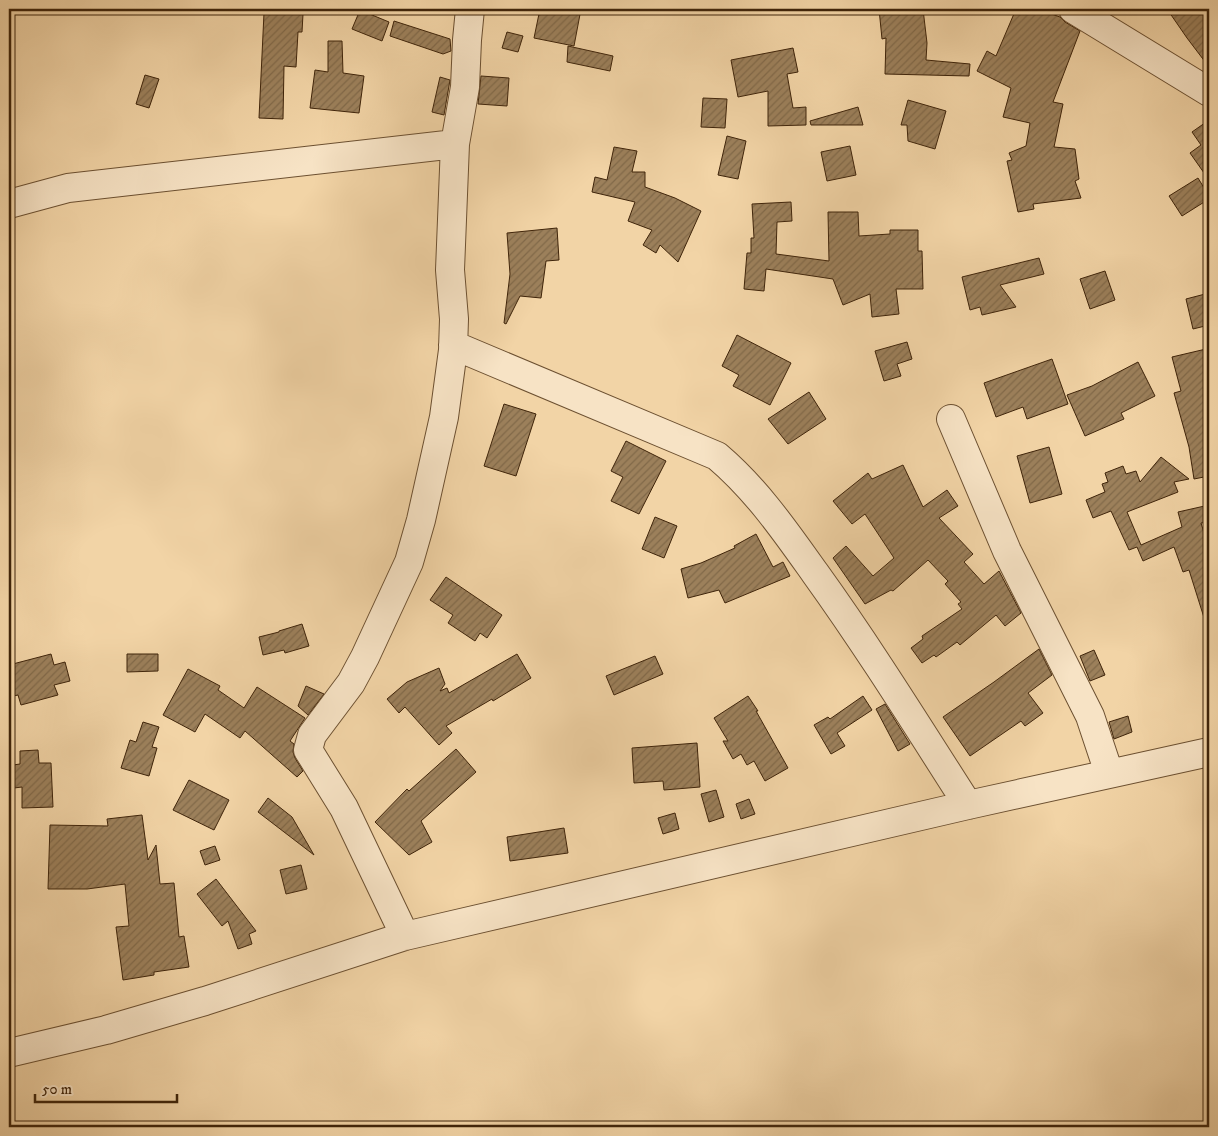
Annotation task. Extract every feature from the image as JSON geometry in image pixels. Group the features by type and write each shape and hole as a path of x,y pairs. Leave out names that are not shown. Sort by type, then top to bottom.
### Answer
{"street":[{"path":"405,936 344,808 308,750 312,735 351,683 366,657 409,562 421,520 444,417 453,345 454,318 450,270 455,144 465,88 466,40 470,9"},
{"path":"1073,9 1209,92"},
{"path":"9,204 68,188 455,144"},
{"path":"453,345 717,456 737,473 767,506 838,605 900,697 968,805"},
{"path":"951,419 1007,551 1090,716 1110,773"},
{"path":"9,1053 115,1028 405,936 968,805 1209,752"}],"building":[{"path":"540,9 581,9 574,46 534,38"},
{"path":"879,9 923,9 927,43 926,60 970,64 969,76 885,74 886,38 882,39"},
{"path":"1016,9 1038,9 1060,17 1080,31 1053,102 1063,104 1054,147 1075,149 1079,179 1075,181 1081,198 1033,204 1034,209 1018,212 1007,161 1012,160 1009,153 1026,146 1030,123 1003,117 1011,88 977,71 987,51 996,56"},
{"path":"1167,9 1209,9 1209,67 1187,38"},
{"path":"360,10 389,22 382,41 352,29"},
{"path":"264,13 303,14 302,32 298,32 296,67 284,66 283,119 259,118"},
{"path":"394,21 450,39 451,51 443,54 390,36"},
{"path":"507,32 523,36 518,52 502,48"},
{"path":"328,41 342,41 343,73 364,76 359,113 310,108 315,70 328,72"},
{"path":"568,46 613,56 610,71 567,62"},
{"path":"793,48 798,72 787,74 793,108 806,107 806,125 768,126 768,91 738,97 731,60"},
{"path":"145,75 159,79 149,108 136,104"},
{"path":"481,76 509,78 507,106 478,104"},
{"path":"440,77 450,80 444,115 432,112"},
{"path":"703,98 727,99 725,128 701,127"},
{"path":"908,100 946,111 935,149 908,141 907,125 901,125"},
{"path":"858,107 863,125 811,125 810,121"},
{"path":"1209,120 1209,180 1190,153 1201,145 1192,132"},
{"path":"727,136 746,141 738,179 718,175"},
{"path":"850,146 856,175 827,181 821,152"},
{"path":"614,147 637,151 632,172 645,172 645,187 675,198 701,211 678,262 660,245 656,253 643,245 652,230 628,221 635,202 592,192 595,177 607,180"},
{"path":"1198,178 1209,199 1182,216 1169,196"},
{"path":"791,202 792,221 777,222 776,254 829,261 828,212 858,212 859,236 890,234 890,230 918,230 918,251 922,251 923,289 896,289 899,314 872,317 870,294 843,305 833,279 766,269 764,291 744,289 747,253 751,253 751,238 754,238 752,204"},
{"path":"557,228 559,260 546,261 541,298 520,296 506,324 504,323 510,274 507,233"},
{"path":"1039,258 1044,274 1000,285 1016,307 982,315 980,307 970,310 962,277"},
{"path":"1105,271 1115,300 1090,309 1080,279"},
{"path":"1209,293 1209,325 1193,329 1186,299"},
{"path":"737,335 791,363 770,405 733,386 739,375 722,366"},
{"path":"907,342 912,359 897,364 901,376 884,381 875,351"},
{"path":"1206,349 1209,362 1209,476 1194,479 1189,447 1174,393 1181,391 1172,357"},
{"path":"1052,359 1068,404 1027,419 1023,407 996,417 984,383"},
{"path":"1138,362 1155,396 1121,413 1124,419 1085,436 1067,395 1092,386"},
{"path":"809,392 826,419 788,444 768,419"},
{"path":"504,404 536,414 516,476 484,466"},
{"path":"626,441 666,461 639,514 611,501 623,477 611,471"},
{"path":"1049,447 1062,494 1030,503 1017,456"},
{"path":"1161,457 1189,479 1174,482 1178,492 1127,512 1141,545 1182,527 1178,512 1209,505 1209,522 1201,523 1209,549 1209,624 1206,624 1189,570 1183,572 1174,547 1143,561 1137,547 1129,550 1111,511 1093,518 1086,500 1105,492 1102,484 1108,482 1105,473 1123,466 1126,474 1136,471 1140,482"},
{"path":"903,465 923,507 947,490 958,506 939,518 973,554 964,562 984,584 999,571 1021,613 1005,626 996,615 960,645 957,642 936,657 934,655 922,663 911,648 923,639 922,636 962,609 958,604 961,602 945,584 948,581 928,560 893,591 891,590 865,604 833,558 846,546 873,576 894,558 865,514 852,524 833,501 868,473 872,479"},
{"path":"655,517 677,526 664,558 642,549"},
{"path":"756,534 773,567 783,562 790,576 725,603 719,590 688,598 681,569 701,563 735,548 734,546"},
{"path":"446,577 502,615 487,638 480,633 475,641 448,623 453,615 430,600"},
{"path":"302,624 309,646 285,653 284,650 263,655 259,637"},
{"path":"1039,649 1052,675 1028,693 1043,713 1025,726 1021,721 970,756 943,717"},
{"path":"1094,650 1105,675 1090,681 1080,656"},
{"path":"51,654 54,665 65,662 70,681 54,685 58,695 21,705 18,695 9,697 9,665"},
{"path":"127,654 158,654 158,671 127,672"},
{"path":"517,654 531,678 446,726 452,733 439,745 405,707 399,713 387,699 407,682 439,668 445,684 440,691 447,688 449,693"},
{"path":"655,656 663,674 614,695 606,676"},
{"path":"188,669 220,686 218,690 244,708 257,687 305,718 290,741 294,744 293,752 295,758 303,771 297,777 245,731 240,738 205,714 195,732 163,715"},
{"path":"306,686 324,694 308,715 298,706"},
{"path":"748,696 788,768 765,781 754,761 747,765 741,754 733,759 723,741 728,741 714,718"},
{"path":"863,696 872,710 837,733 845,746 831,754 814,725 828,717 830,719"},
{"path":"885,704 910,744 898,751 876,709"},
{"path":"1128,716 1132,732 1114,739 1109,722"},
{"path":"143,722 159,727 152,747 157,748 149,776 121,768 130,740 136,742"},
{"path":"697,743 700,787 664,790 663,781 634,783 632,748"},
{"path":"456,749 476,772 421,821 432,842 409,855 375,822 407,789 409,791"},
{"path":"38,750 39,763 51,763 53,807 22,808 22,787 14,788 13,765 20,764 20,751"},
{"path":"189,780 229,800 214,830 173,810"},
{"path":"716,790 724,817 709,822 701,794"},
{"path":"268,798 292,817 314,855 258,812"},
{"path":"749,799 755,814 741,819 736,804"},
{"path":"675,813 679,829 663,834 658,818"},
{"path":"142,815 148,860 156,845 160,884 174,883 179,937 184,936 189,967 154,972 154,975 123,980 116,927 129,926 125,884 87,889 48,889 50,825 108,826 107,819"},
{"path":"564,828 568,853 510,861 507,837"},
{"path":"215,846 220,860 205,865 200,851"},
{"path":"301,865 307,889 286,894 280,870"},
{"path":"216,879 256,931 249,934 252,944 238,949 228,921 222,926 197,894"}]}
